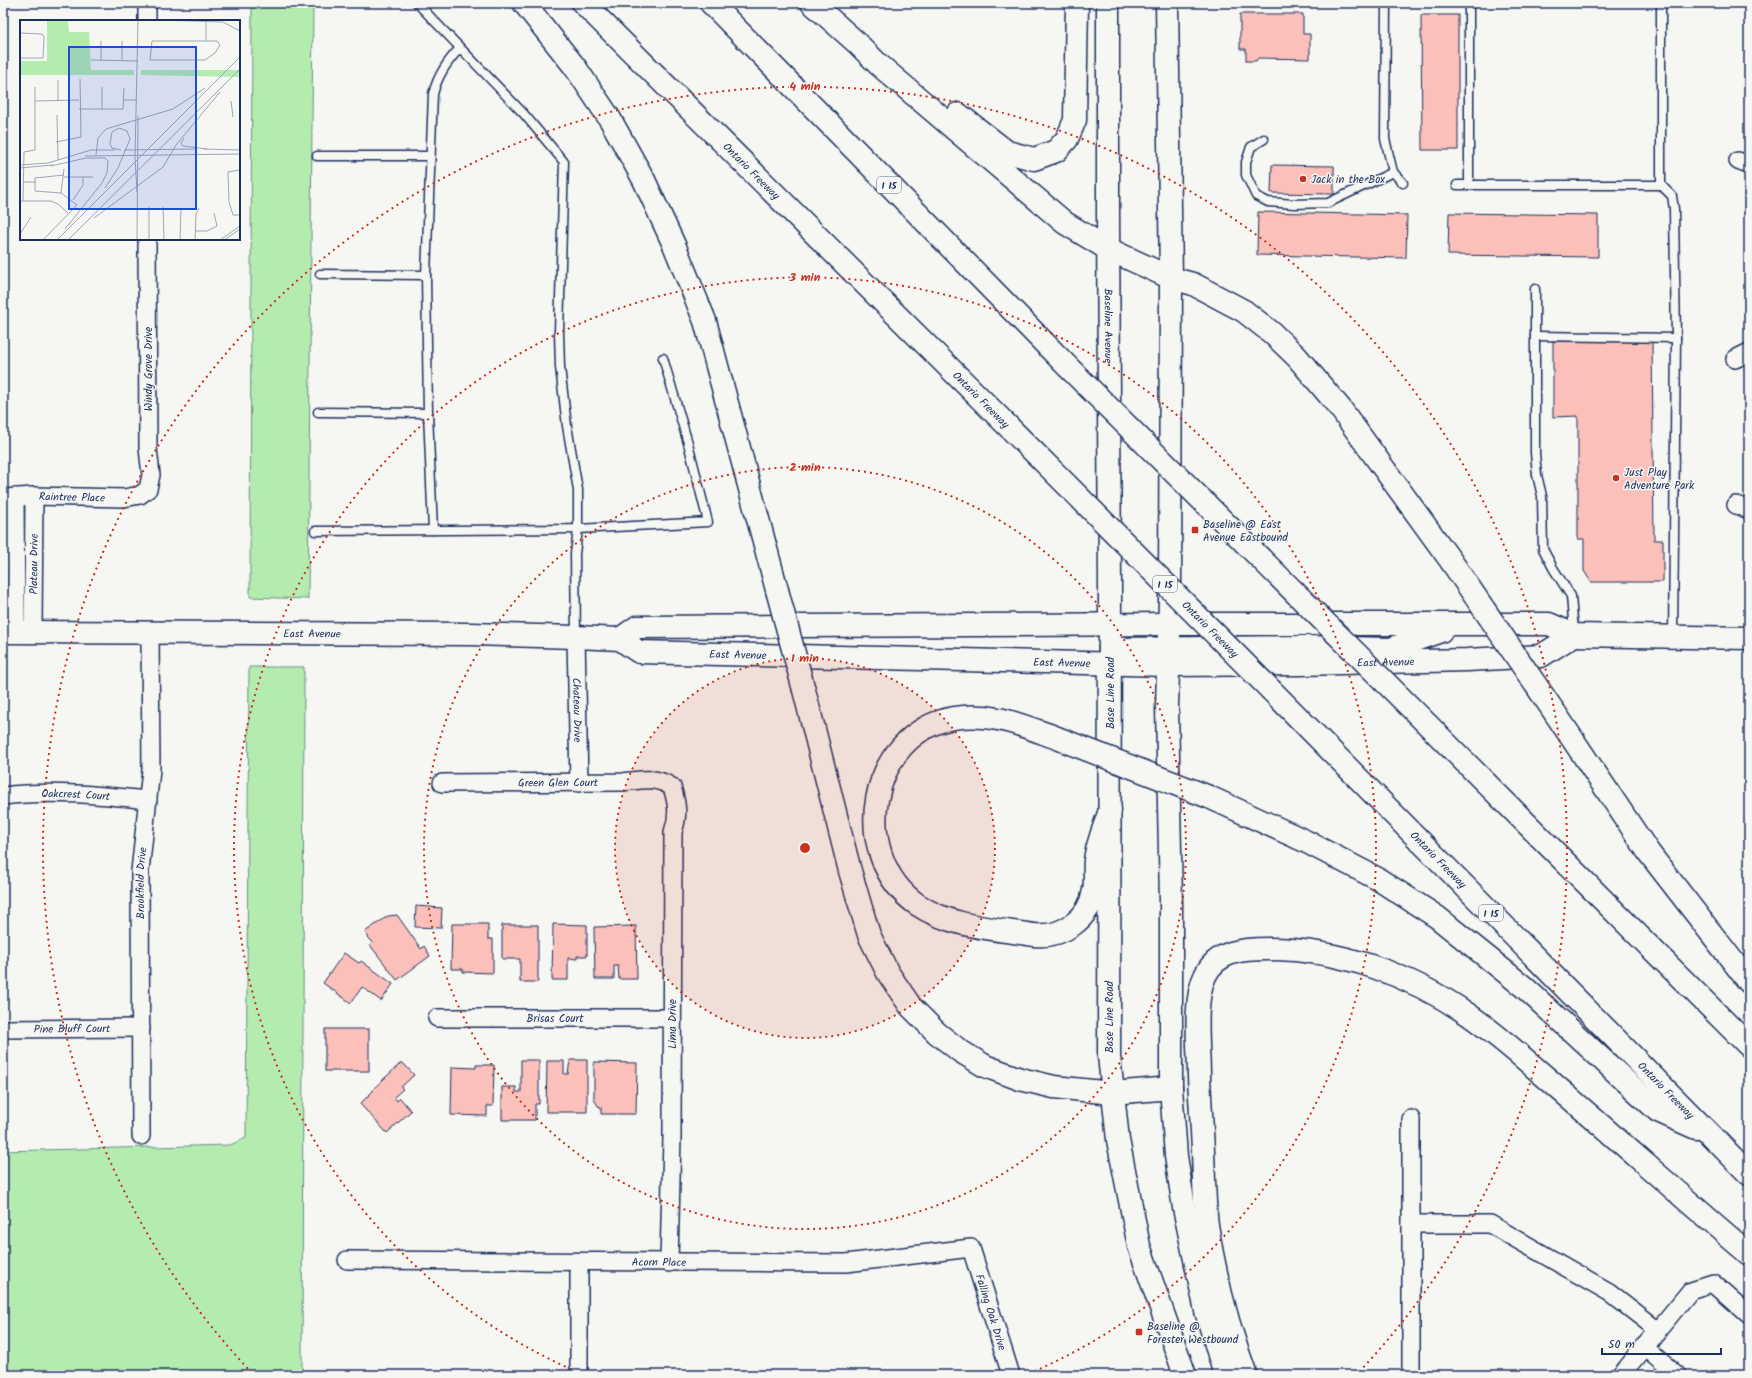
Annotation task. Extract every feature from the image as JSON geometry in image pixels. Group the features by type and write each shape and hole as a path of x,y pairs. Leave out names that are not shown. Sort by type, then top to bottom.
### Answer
{"main road":[{"path":"524,3 575,67 610,119 644,180 675,247 705,321 804,690 850,871 869,935 888,973 911,1007 937,1033 960,1051 985,1066 1020,1079 1054,1088 1112,1093 1171,1088"},
{"name":"Ontario Freeway","path":"583,3 1058,476 1749,1174"},
{"name":"I 15","path":"711,3 1068,367 1749,1046"},
{"path":"812,3 857,43 884,70 1065,223 1108,249 1171,278 1193,284 1244,311 1272,333 1297,357 1340,408 1452,562 1649,853 1749,982"},
{"path":"857,43 887,54 956,112 1008,152 1034,159 1056,151 1067,139 1075,120 1077,3"},
{"name":"Baseline Avenue","path":"1108,3 1110,656"},
{"path":"1167,3 1171,278 1168,624 1171,902 1171,1088 1176,1156 1184,1208 1206,1311 1225,1375"},
{"path":"620,639 637,627 1168,624 1549,624 1574,636 1749,638"},
{"path":"1168,656 1303,647 1390,649 1456,625"},
{"name":"East Avenue","path":"17,632 455,634 576,637 620,639 639,652 1467,660 1541,656 1574,636"},
{"name":"Base Line Road","path":"1110,656 1109,1056 1112,1093 1124,1177 1139,1246 1185,1375"},
{"path":"1110,810 1095,859 1094,891 1090,906 1075,923 1068,928 1053,935 1045,936 969,924 946,918 918,905 905,895 882,860 875,831 876,798 884,773 904,744 918,732 953,718 975,716 1000,718 1057,738 1209,797 1325,851 1378,879 1437,917 1524,986 1658,1111 1710,1135"},
{"path":"1246,1375 1228,1317 1214,1260 1207,1223 1204,1189 1198,1040 1200,990 1206,972 1217,960 1227,953 1258,948 1297,950 1359,962 1418,984 1470,1016 1519,1056 1749,1254"}],"street":[{"path":"147,3 147,20"},
{"name":"Windy Grove Drive","path":"140,495 148,489 151,475 148,448 148,240"},
{"name":"Raintree Place","path":"9,497 34,496 124,498 140,495"},
{"name":"Plateau Drive","path":"17,632 34,496"},
{"name":"Plateau Drive","path":"9,497 17,632"},
{"name":"Brookfield Drive","path":"141,1136 140,871 151,770 150,632"},
{"name":"Chateau Drive","path":"576,637 578,783"},
{"name":"Green Glen Court","path":"442,783 578,783 662,780 672,787"},
{"name":"Lima Drive","path":"669,1263 672,1137 673,832 678,810 672,787"},
{"name":"Oakcrest Court","path":"3,796 21,794 96,795 148,800"},
{"name":"Brisas Court","path":"437,1018 672,1018"},
{"name":"Pine Bluff Court","path":"3,1029 141,1028"},
{"path":"1411,1119 1411,1375"},
{"path":"1411,1224 1490,1224 1608,1292 1658,1330"},
{"name":"Acorn Place","path":"347,1260 846,1263 971,1248"},
{"name":"Falling Oak Drive","path":"971,1248 1011,1375"},
{"path":"578,1375 579,1262"},
{"path":"1621,1375 1691,1290 1713,1283 1749,1315"},
{"path":"1644,1346 1678,1375"}],"lane":[{"path":"417,3 524,114 564,162 559,332 560,366 567,426 578,490 578,529 575,554 576,637"},
{"path":"1386,3 1385,139 1393,172 1403,183"},
{"path":"1469,3 1469,185"},
{"path":"1661,3 1661,185"},
{"path":"432,530 428,413 426,275 432,94 436,80 446,64 460,48"},
{"path":"1264,139 1251,147 1246,162 1246,175 1256,196 1268,202 1294,204 1328,203 1393,172"},
{"path":"317,156 430,156"},
{"path":"1457,185 1661,185 1672,196 1674,209 1676,338 1674,637"},
{"path":"320,274 426,275"},
{"path":"1535,290 1535,453 1537,475 1542,496 1543,548 1570,596 1574,636"},
{"path":"1535,336 1676,338"},
{"path":"315,531 578,529 708,522 688,443 663,358"},
{"path":"318,412 428,413"}],"green space":[{"path":"252,3 313,3 308,599 250,597"},
{"path":"249,667 304,667 302,1375 3,1375 3,1151 230,1145 246,1138"}],"building":[{"path":"1240,14 1303,14 1303,34 1310,34 1310,59 1258,58 1256,61 1246,61 1246,49 1240,49"},
{"path":"1421,15 1458,15 1458,150 1422,150"},
{"name":"Jack in the Box","path":"1272,165 1334,166 1334,194 1271,193"},
{"path":"1258,212 1407,215 1406,258 1257,255"},
{"path":"1449,213 1598,215 1598,257 1448,255"},
{"name":"Just Play Adventure Park","path":"1652,340 1654,540 1663,540 1663,582 1591,582 1584,571 1584,539 1578,539 1578,416 1553,417 1553,341"},
{"path":"416,906 442,908 441,928 415,927"},
{"path":"397,915 421,949 424,946 430,956 397,980 370,945 372,943 365,932 388,916"},
{"path":"452,924 488,924 488,939 493,939 493,973 463,972 463,969 451,969"},
{"path":"553,924 587,925 587,956 577,956 577,959 568,958 568,980 552,980"},
{"path":"502,925 538,925 538,982 520,982 520,959 502,959"},
{"path":"636,926 637,979 619,979 618,966 614,966 614,979 595,979 594,927"},
{"path":"344,953 359,963 361,961 393,984 381,1001 362,987 351,1003 323,983"},
{"path":"325,1029 369,1029 369,1071 325,1071"},
{"path":"521,1060 539,1060 539,1104 535,1104 535,1120 502,1120 502,1087 516,1087 516,1092 521,1092"},
{"path":"570,1060 587,1060 587,1112 546,1112 547,1061 564,1061 564,1074 568,1074"},
{"path":"402,1062 414,1075 401,1087 403,1089 394,1097 397,1101 400,1098 411,1111 387,1133 360,1104 373,1091 373,1089"},
{"path":"594,1062 637,1063 636,1114 601,1114 601,1107 598,1106 594,1099"},
{"path":"476,1065 494,1065 493,1106 487,1106 487,1116 451,1115 452,1067 476,1068"}],"place":[{"name":"Jack in the Box","path":"1303,179"},
{"name":"Just Play Adventure Park","path":"1616,478"},
{"name":"Baseline @ East Avenue Eastbound","path":"1195,530"},
{"name":"Baseline @ Forester Westbound","path":"1139,1332"}]}
